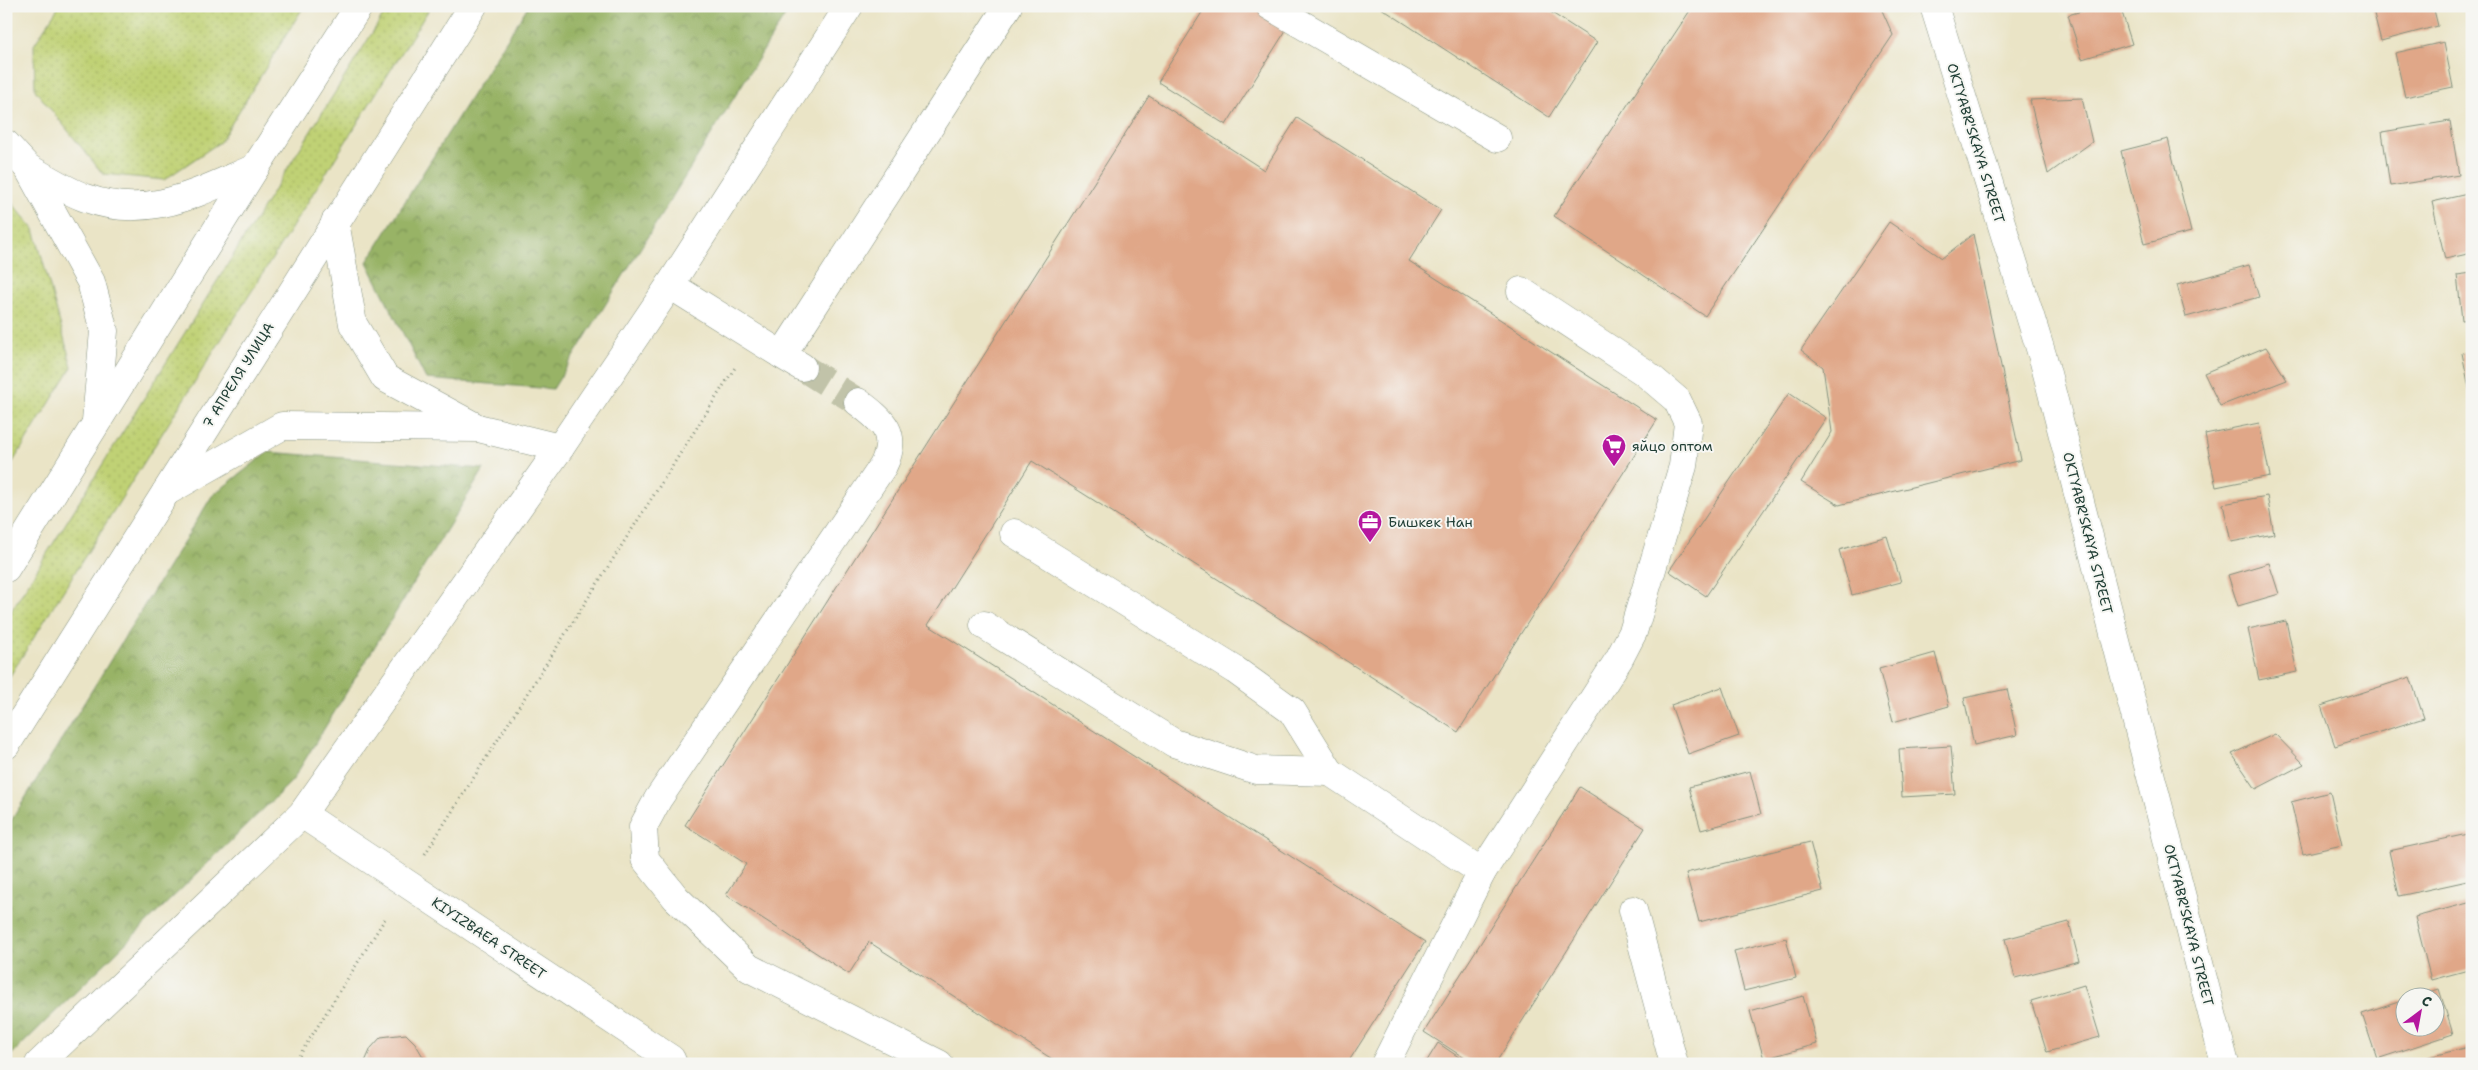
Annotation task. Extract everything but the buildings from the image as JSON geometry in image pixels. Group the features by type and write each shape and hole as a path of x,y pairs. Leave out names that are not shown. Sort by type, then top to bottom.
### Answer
{"street":[{"path":"6,568 255,168 359,6"},
{"name":"7 АПРЕЛЯ УЛИЦА","path":"6,745 473,6"},
{"path":"39,1064 302,814 560,448 670,285 849,6"},
{"path":"670,285 792,361 1008,6"},
{"path":"1270,6 1497,138"},
{"name":"OKTYABR'SKAYA STREET","path":"1934,6 2043,358 2225,1064"},
{"path":"6,144 28,168 91,282 104,331 95,426"},
{"path":"28,168 86,198 128,208 177,201 255,168"},
{"path":"335,222 353,324 385,378 478,428"},
{"path":"1385,1064 1482,872 1562,752 1619,659 1633,632 1682,466 1688,423 1678,400 1644,372 1522,290"},
{"path":"858,402 883,420 890,452 883,466 658,799 644,827 645,859 676,898 748,968 939,1064"},
{"path":"163,494 282,426 478,428 560,448"},
{"path":"1014,533 1235,670 1292,711 1330,772 1482,872"},
{"path":"984,625 1174,743 1256,770 1330,772"},
{"name":"KIYIZBAEA STREET","path":"302,814 672,1059 673,1064"},
{"path":"1633,910 1674,1064"}],"path":[{"path":"422,859 754,338"},
{"path":"294,1064 386,919"}],"green space":[{"path":"59,6 304,6 220,142 164,180 103,174 35,90 34,45"},
{"path":"389,6 431,6 6,682 6,619"},
{"path":"528,6 791,6 553,389 426,379 367,262"},
{"path":"6,196 34,229 72,367 6,473"},
{"path":"268,452 484,469 292,781 6,1060 6,829 212,496"}],"tunnel":[{"path":"802,367 858,402"}],"place":[{"name":"яйцо оптом","path":"1614,467"},
{"name":"Бишкек Нан","path":"1370,543"}]}
